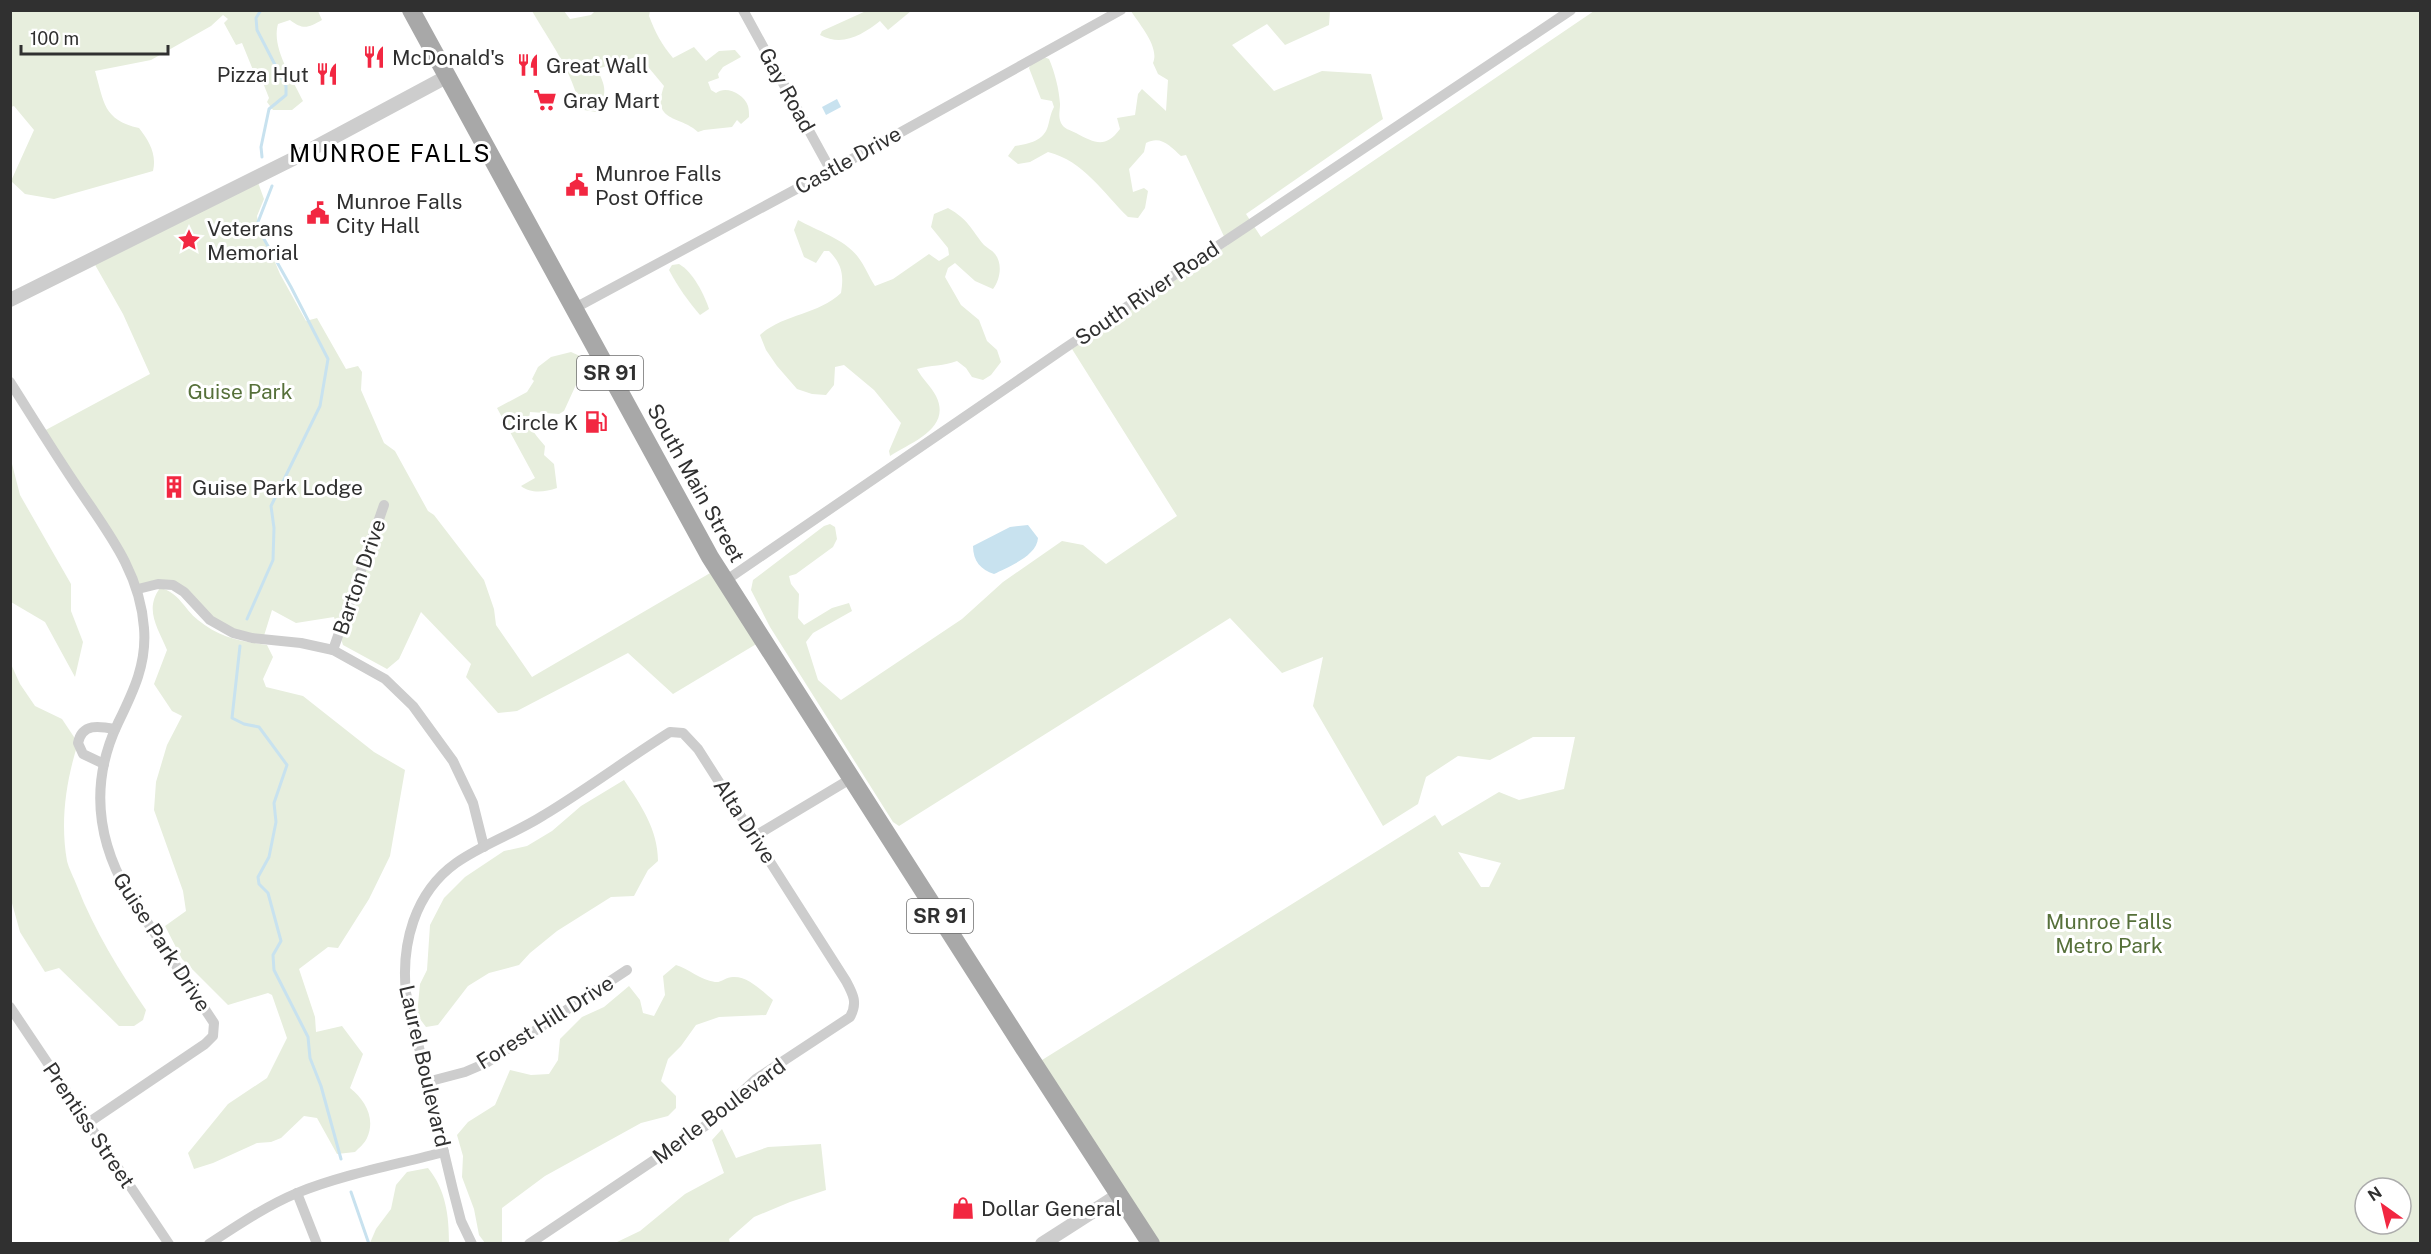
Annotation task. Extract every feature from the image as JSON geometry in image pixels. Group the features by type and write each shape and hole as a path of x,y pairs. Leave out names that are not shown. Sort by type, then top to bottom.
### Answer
{"main road":[{"name":"SR 91","path":"411,10 448,76"},
{"name":"South Main Street","path":"448,76 725,581 852,778"},
{"name":"SR 91","path":"852,778 1151,1244"}],"street":[{"name":"Gay Road","path":"743,10 830,170"},
{"name":"Castle Drive","path":"575,308 1121,10"},
{"name":"South River Road","path":"725,581 1057,354 1571,10"},
{"path":"10,300 295,158 448,76"},
{"name":"Guise Park Drive","path":"10,382 120,552 138,589 144,626 143,659 137,684 115,729 104,764 100,793 101,820 107,851 116,873 214,1023 215,1030 213,1036 205,1044 88,1124"},
{"name":"Barton Drive","path":"333,650 384,505"},
{"path":"138,589 158,584 173,585 184,592 210,620 233,633 333,650 385,679 423,717 464,781 473,803 484,847"},
{"path":"104,764 83,754 78,743 79,737 94,726 115,729"},
{"name":"Alta Drive","path":"639,752 670,732 683,732 689,736 830,955"},
{"name":"Laurel Boulevard","path":"472,1244 461,1221 406,993 405,948 416,914 429,892 456,864 543,816 639,752"},
{"path":"754,836 852,778"},
{"name":"Merle Boulevard","path":"529,1244 708,1124 756,1079 850,1017 855,1003 854,996 830,955"},
{"name":"Forest Hill Drive","path":"427,1082 465,1072 486,1063 627,970"},
{"name":"Prentiss Street","path":"10,1007 169,1244"},
{"path":"209,1244 263,1209 297,1193 328,1182 444,1152"},
{"path":"297,1193 317,1244"},
{"path":"1042,1244 1120,1194"}],"green space":[{"path":"11,11 318,11 322,20 309,26 302,27 290,20 278,24 280,53 303,101 292,110 273,110 267,102 269,98 258,70 253,70 242,43 236,45 224,23 228,19 223,15 211,26 151,60 95,71 103,101 112,115 127,125 139,128 146,138 153,153 153,171 54,199 25,194 11,181 34,130 14,106 11,107"},
{"path":"532,11 564,11 570,19 591,15 595,11 650,11 649,16 656,33 673,58 694,47 706,61 719,51 735,50 741,57 723,67 718,74 719,78 708,82 711,90 716,93 729,90 743,98 748,106 749,117 741,124 737,120 732,127 698,132 669,116 661,106 664,86 639,56 597,69 604,86 604,95 596,112 584,110 579,107 567,70"},
{"path":"866,11 911,11 888,30 880,21 859,35 844,40 820,35 822,31"},
{"name":"Munroe Falls Metro Park","path":"1131,11 1330,11 1329,25 1285,45 1267,24 1232,45 1274,91 1322,71 1371,74 1383,119 1246,214 1261,237 1594,11 2420,11 2420,1243 1151,1243 1034,1065 1435,815 1442,826 1499,792 1519,800 1564,789 1575,737 1533,737 1490,760 1458,756 1426,777 1418,804 1383,826 1313,706 1323,657 1282,673 1230,618 899,826 893,822 770,627 751,590 753,580 824,526 830,524 835,527 837,539 833,547 796,574 789,576 791,584 799,594 798,618 804,625 832,608 849,603 852,611 813,633 806,642 818,680 841,700 962,619 1003,582 1062,541 1083,545 1106,564 1177,516 1072,349 1228,245 1186,155 1181,156 1161,141 1146,143 1144,152 1129,169 1133,192 1144,188 1148,191 1145,208 1138,218 1128,217 1083,170 1061,156 1048,152 1030,162 1018,164 1008,156 1015,146 1030,143 1043,135 1048,126 1054,107 1052,101 1041,99 1029,68 1033,61 1044,57 1049,59 1056,81 1061,123 1065,128 1089,139 1104,142 1115,135 1120,129 1117,118 1135,115 1138,94 1142,89 1166,111 1168,80 1158,74 1153,63 1154,50","holes":["1458,852 1501,863 1489,887 1481,887"]},
{"name":"Guise Park","path":"256,177 264,199 257,216 258,222 280,274 306,321 317,318 346,369 358,366 362,372 361,390 384,443 395,451 428,511 434,515 484,580 494,609 496,625 532,677 717,569 763,640 673,694 628,653 517,711 498,713 466,677 471,664 421,612 399,659 387,669 343,645 334,617 296,623 272,610 263,639 233,633 173,585 138,589 42,432 150,374 123,314 94,263"},
{"path":"948,208 965,220 984,245 995,254 999,262 999,277 993,289 975,281 955,263 948,268 945,277 961,305 979,320 987,341 997,350 1001,362 991,375 983,380 972,377 957,361 917,369 936,396 940,407 939,417 927,433 890,456 889,451 901,423 874,390 844,365 835,367 834,385 826,395 812,394 797,389 766,350 760,335 779,323 822,306 841,293 841,270 829,251 824,251 816,263 804,257 794,230 798,220 838,240 853,251 875,286 893,279 929,254 939,261 949,255 948,248 931,227 934,214"},
{"path":"679,264 693,278 707,303 709,309 700,315 683,294 669,270 672,265"},
{"path":"571,352 580,356 585,365 564,411 559,414 530,412 529,417 533,430 545,446 544,455 554,464 557,488 543,491 529,490 521,486 535,478 497,408 527,392 534,381 532,379 538,367 551,357"},
{"path":"11,460 20,495 71,584 71,611 83,642 75,677 45,622 11,602"},
{"path":"160,588 172,593 193,616 214,631 239,640 267,645 273,657 263,679 266,687 303,696 374,752 405,770 390,856 369,899 338,948 328,947 299,969 315,1017 316,1032 342,1026 363,1054 350,1088 368,1110 370,1123 366,1140 355,1152 337,1154 317,1118 304,1116 281,1138 271,1142 257,1143 213,1163 194,1169 188,1153 228,1104 267,1078 287,1038 272,995 268,993 228,1005 182,959 165,926 186,911 183,891 154,810 156,782 167,745 182,716 172,711 154,684 167,650 153,611 155,596"},
{"path":"10,662 20,684 35,706 62,719 78,743 65,801 64,831 67,861 99,935 146,1010 143,1020 134,1026 119,1026 59,968 45,972 20,932 10,896"},
{"path":"624,780 652,828 658,861 648,870 634,896 611,897 557,931 519,965 489,973 468,986 438,1025 426,1027 417,1015 420,984 427,970 430,925 444,898 465,877 504,851 527,846 552,831 581,806"},
{"path":"676,965 715,982 730,977 739,977 755,985 773,1000 766,1015 719,1017 696,1025 668,1059 661,1081 676,1096 676,1108 668,1116 641,1123 545,1176 502,1208 502,1242 485,1243 479,1235 474,1209 462,1177 463,1156 457,1135 468,1122 495,1105 510,1070 531,1075 549,1074 558,1060 560,1039 582,1017 604,1007 629,986 640,1000 643,1013 654,1016 665,995 663,976"},
{"path":"722,1129 736,1158 768,1147 821,1144 826,1190 754,1217 729,1239 730,1243 615,1243 640,1231 685,1194 724,1173 712,1140"},
{"path":"428,1168 443,1194 449,1243 370,1243 376,1229 391,1209 396,1185 407,1172"}],"water":[{"path":"837,99 841,107 826,115 822,107"},
{"path":"1028,525 1038,538 1033,550 1027,555 994,574 979,564 974,556 973,546 1010,527"}],"waterway":[{"path":"261,10 256,18 257,30 286,86 286,95 269,109 261,147 262,157"},
{"path":"247,619 273,560 274,528 271,506 320,406 328,359 264,239 258,222 272,186"},
{"path":"240,646 232,718 244,724 259,727 287,765 274,803 276,822 269,857 258,877 259,884 268,893 281,941 273,955 274,970 308,1037 310,1058 321,1086 341,1159"},
{"path":"351,1192 369,1244"}],"place":[{"name":"McDonald's","path":"374,57"},
{"name":"Great Wall","path":"528,65"},
{"name":"Pizza Hut","path":"327,74"},
{"name":"Gray Mart","path":"545,100"},
{"name":"Munroe Falls Post Office","path":"577,185"},
{"name":"Munroe Falls City Hall","path":"318,213"},
{"name":"Veterans Memorial","path":"189,240"},
{"name":"Circle K","path":"596,422"},
{"name":"Guise Park Lodge","path":"174,487"},
{"name":"Dollar General","path":"963,1208"}],"district":[{"name":"MUNROE FALLS","path":"390,153"}]}
